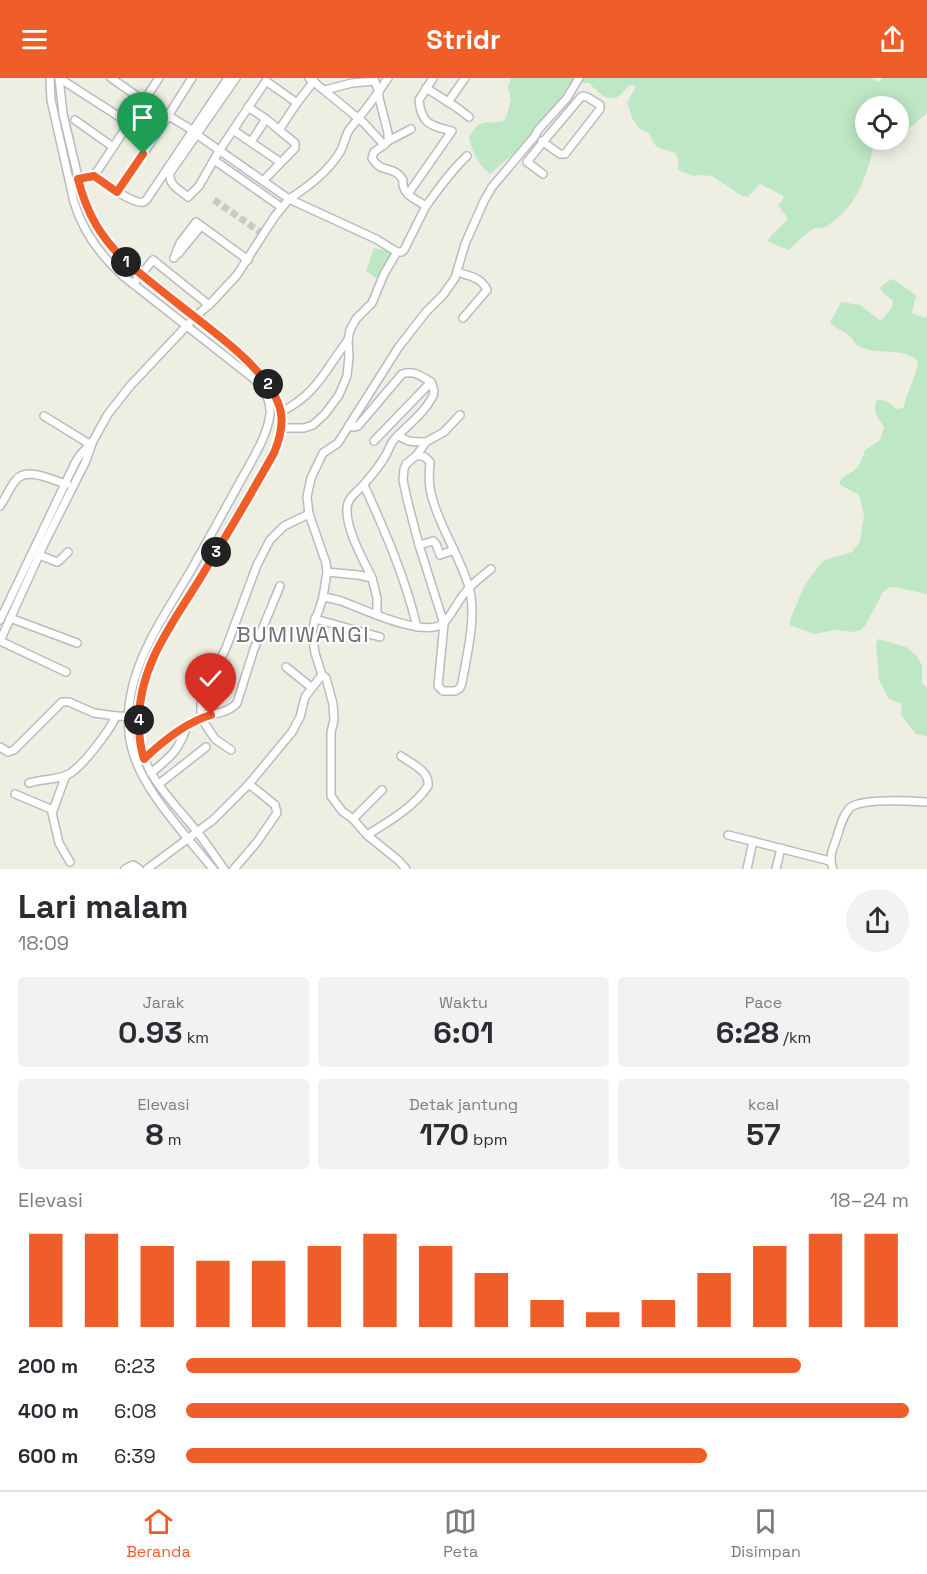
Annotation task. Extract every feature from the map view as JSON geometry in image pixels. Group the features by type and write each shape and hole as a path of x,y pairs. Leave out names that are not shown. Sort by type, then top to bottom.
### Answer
{"street":[{"path":"50,78 51,100 79,217 93,244 111,265 137,279 191,322 254,378 268,399 270,411 268,423 241,481 237,502 200,566 165,615 152,649 140,702 133,717 132,748 144,779 169,814 193,834 224,869"},
{"path":"59,78 129,123"},
{"path":"59,78 63,114 78,179 94,223 137,279 191,322 218,335 257,371 274,394 281,412 279,440 274,453 252,489 237,502 200,566 173,620 137,670 129,701 144,759 213,869"},
{"path":"111,78 194,132 289,199 376,239 397,252 404,250 426,206 444,180 467,156"},
{"path":"94,176 159,78"},
{"path":"117,192 192,78"},
{"path":"228,78 171,170 169,176 171,183 188,197 199,186 263,80 297,103"},
{"path":"78,179 94,176 117,192 138,202 145,201 236,78"},
{"path":"0,620 48,526 73,486 91,444 118,400 237,275 281,207 313,182 330,165 341,150 347,133 388,78"},
{"path":"408,194 452,131 434,127 422,117 419,100 434,78"},
{"path":"448,102 465,78"},
{"path":"406,869 342,811 331,796 333,704 326,678 322,675 315,653 312,633 323,597 327,572 306,497 314,471 323,453 338,443 398,348 455,278 465,244 492,187 567,98 579,78"},
{"path":"325,90 376,79 388,133 386,143"},
{"path":"279,130 312,80 386,143"},
{"path":"426,88 469,117"},
{"path":"536,136 543,142 560,154 565,154 600,109 600,105 587,97 580,97 543,142 527,162 543,174"},
{"path":"248,107 292,140 296,146 280,162 266,183 270,198"},
{"path":"251,142 266,119"},
{"path":"75,120 113,147"},
{"path":"411,129 386,143 374,152 372,158 380,168 397,172 403,180 403,190 426,206"},
{"path":"233,130 280,162"},
{"path":"214,160 281,207"},
{"path":"201,226 174,258 180,243 196,222 248,260"},
{"path":"281,428 310,427 320,420 332,406 347,376 348,340 352,324 374,300 384,274 397,252"},
{"path":"137,279 153,261 209,305"},
{"path":"457,272 478,279 487,290 463,318"},
{"path":"281,412 302,400 313,389 348,340"},
{"path":"349,425 358,426 402,374 417,373 432,382 434,391 432,397 415,419 398,435 364,485 349,500 347,511 352,532 372,578 377,598 377,615"},
{"path":"374,441 432,382"},
{"path":"398,435 411,443 426,442 444,432 460,415"},
{"path":"44,416 91,444"},
{"path":"417,455 425,457 430,462 429,477 433,499 469,588 471,613 467,653 461,686 458,690 442,691 438,686 444,624 419,545 403,480 406,464 417,455 426,442"},
{"path":"66,672 0,641 39,555 64,484 78,457 91,444"},
{"path":"0,506 15,481 24,475 34,475 73,486"},
{"path":"241,481 252,489"},
{"path":"364,485 399,567 417,627"},
{"path":"231,750 213,736 201,718 203,693 226,648 263,552 270,540 284,526 309,514"},
{"path":"419,545 435,542 440,555 454,550"},
{"path":"39,555 57,562 68,552"},
{"path":"323,597 338,599 377,615 417,627 434,627 444,624 469,588 491,569"},
{"path":"327,572 372,578"},
{"path":"144,759 187,726 201,718 231,709 237,703 254,649 280,586"},
{"path":"165,615 173,620"},
{"path":"10,618 77,644"},
{"path":"315,619 380,637"},
{"path":"286,667 311,687"},
{"path":"147,869 213,820 249,784 292,732 300,717 305,696 322,675"},
{"path":"0,747 8,752 14,750 54,708 63,702 72,703 94,712 133,717"},
{"path":"29,783 66,775 75,769 109,730 116,716"},
{"path":"151,773 176,751 187,726"},
{"path":"159,784 206,747"},
{"path":"367,835 392,819 428,786 427,775 401,756"},
{"path":"66,775 52,813 59,843 70,862"},
{"path":"234,869 251,850 277,813 275,805 249,784"},
{"path":"353,819 381,790"},
{"path":"15,794 53,810"},
{"path":"728,834 832,865 831,855 844,818 852,807 878,802 927,802"},
{"path":"747,869 753,841"},
{"path":"776,869 781,848"},
{"path":"125,869 133,865 139,869"}],"green space":[{"path":"511,78 871,78 879,82 882,78 927,78 927,113 909,128 909,96 855,96 855,150 872,150 863,181 852,201 837,218 827,226 807,233 789,250 768,241 788,219 778,205 784,196 760,184 748,197 742,196 712,176 693,176 678,170 678,158 675,153 654,144 649,133 640,129 632,118 627,102 636,87 632,84 616,98 607,98 589,83 576,83 568,89 518,150 490,174 476,158 469,138 479,124 504,121 511,100 508,87"},
{"path":"374,248 393,254 376,278 366,271"},
{"path":"893,279 916,295 912,313 925,318 927,314 927,594 894,587 888,588 883,592 861,630 854,632 835,630 814,634 790,625 804,587 824,560 852,552 860,541 864,515 859,495 839,484 840,481 857,468 865,450 878,442 881,437 884,427 875,411 877,400 887,402 896,409 903,408 918,365 916,359 907,355 871,350 856,345 847,334 830,323 841,302 860,305 881,321 893,306 892,300 880,288"},
{"path":"878,639 906,647 916,655 922,665 922,683 927,688 927,736 916,734 901,715 902,704 889,699 879,680 876,644"}],"tunnel":[{"path":"214,200 263,234"}],"district":[{"name":"BUMIWANGI","path":"303,634"}],"route":[{"path":"143,154 117,192 94,176 78,179 94,223 125,261 218,335 257,371 274,394 281,412 280,434 274,453 168,630 148,669 139,710 140,743 144,759 187,726 211,715"}]}
